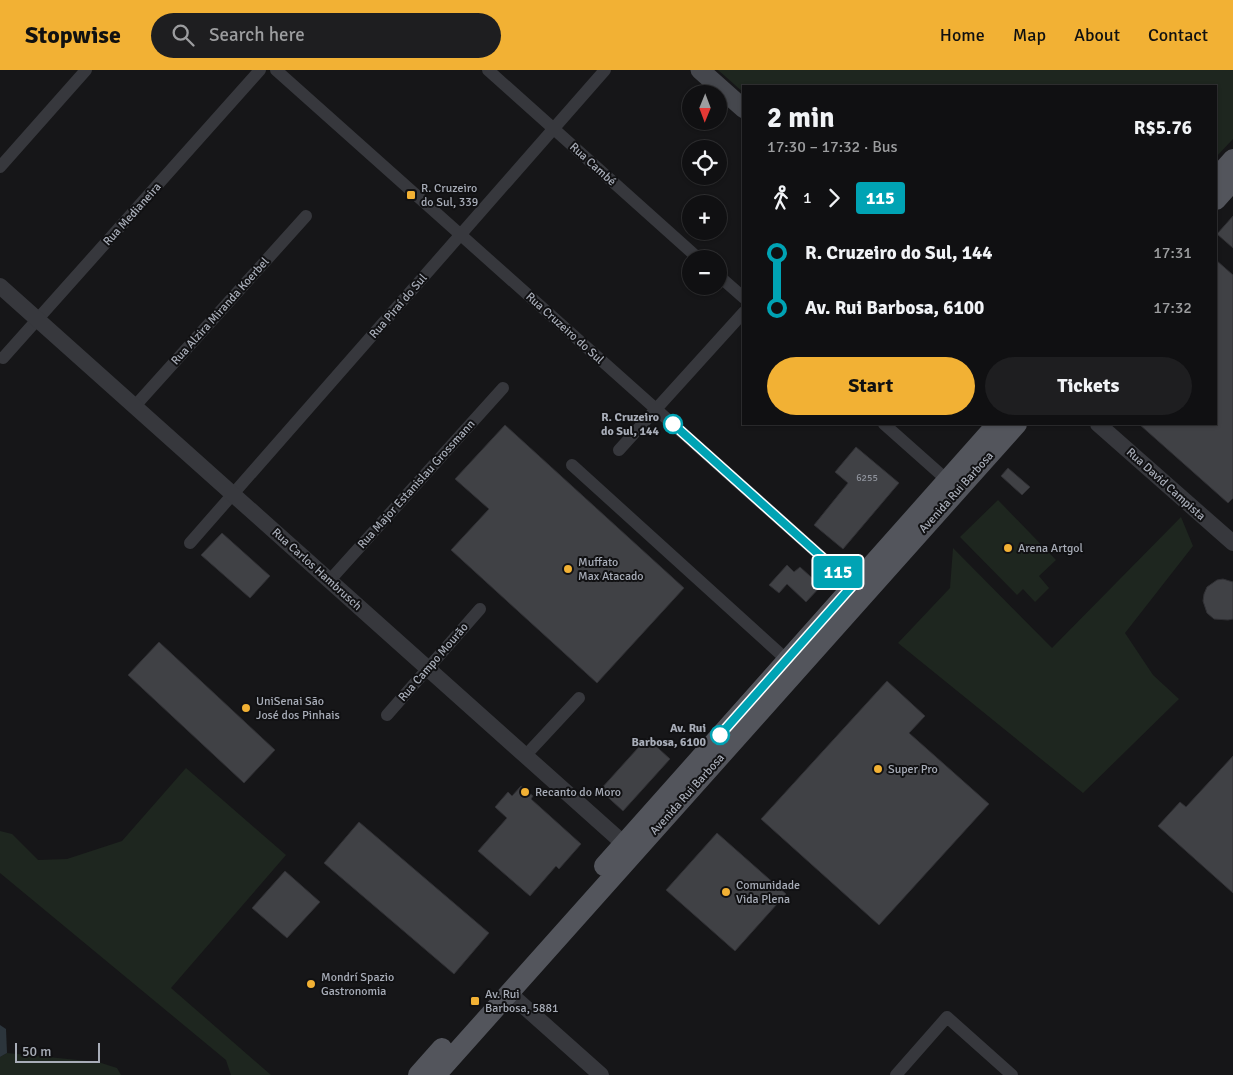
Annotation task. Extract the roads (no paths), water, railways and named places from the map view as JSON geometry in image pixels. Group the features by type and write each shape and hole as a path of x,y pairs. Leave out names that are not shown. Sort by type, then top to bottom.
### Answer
{"main road":[{"path":"700,70 742,107"},
{"path":"1217,177 1233,159"},
{"path":"1217,199 1233,181"},
{"name":"Avenida Rui Barbosa","path":"436,1075 509,993 787,660 997,425"},
{"name":"Avenida Rui Barbosa","path":"418,1075 629,848 1016,425"}],"street":[{"path":"0,167 86,70"},
{"name":"Rua Medianeira","path":"3,358 260,70"},
{"name":"Rua Cruzeiro do Sul","path":"276,70 853,585"},
{"name":"Rua Cambé","path":"488,70 689,250"},
{"name":"Rua Piraí do Sul","path":"190,543 605,70"},
{"name":"Rua Alzira Miranda Koerbel","path":"135,406 306,216"},
{"path":"727,283 742,296"},
{"name":"Rua Carlos Hambrusch","path":"0,286 629,848"},
{"path":"620,450 742,314"},
{"name":"Rua Major Estanislau Grossmann","path":"330,580 503,388"},
{"path":"885,425 947,480"},
{"name":"Rua David Campista","path":"1099,425 1233,544"},
{"path":"572,465 787,660"},
{"name":"Rua Campo Mourão","path":"387,715 480,609"},
{"path":"526,756 578,698"},
{"path":"509,993 598,1074"},
{"path":"896,1075 947,1018 1012,1075"}],"place":[{"name":"R. Cruzeiro do Sul, 339","path":"411,195"},
{"name":"R. Cruzeiro do Sul, 144","path":"673,424"},
{"name":"Arena Artgol","path":"1008,548"},
{"name":"Muffato Max Atacado","path":"568,569"},
{"name":"UniSenai São José dos Pinhais","path":"246,708"},
{"name":"Av. Rui Barbosa, 6100","path":"720,735"},
{"name":"Super Pro","path":"878,769"},
{"name":"Recanto do Moro","path":"525,792"},
{"name":"Comunidade Vida Plena","path":"726,892"},
{"name":"Mondrí Spazio Gastronomia","path":"311,984"},
{"name":"Av. Rui Barbosa, 5881","path":"475,1001"}]}
